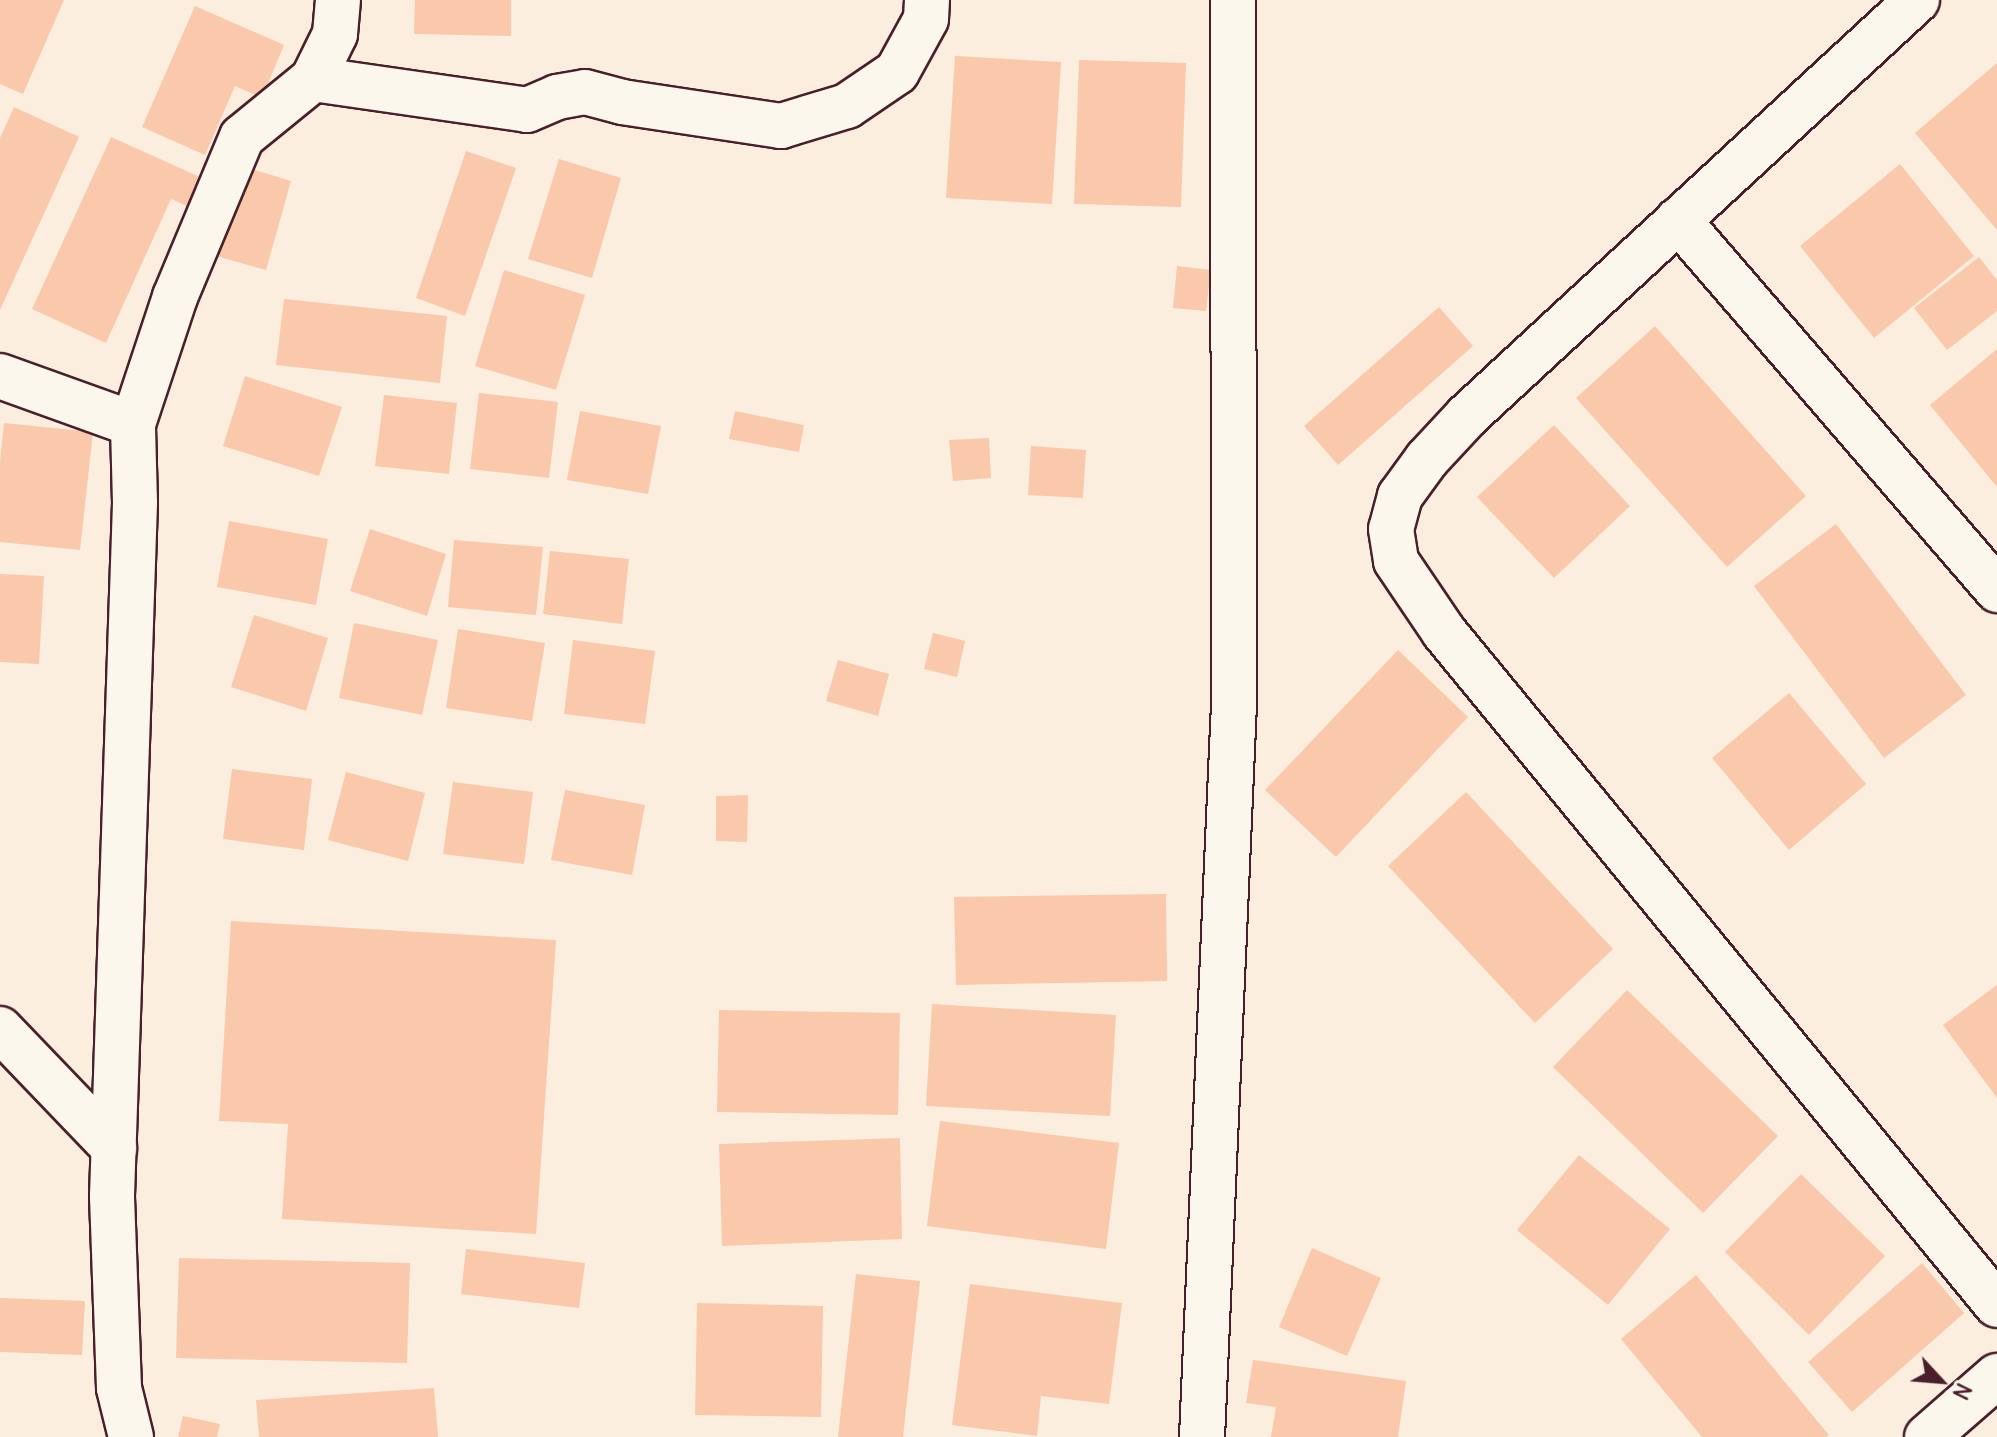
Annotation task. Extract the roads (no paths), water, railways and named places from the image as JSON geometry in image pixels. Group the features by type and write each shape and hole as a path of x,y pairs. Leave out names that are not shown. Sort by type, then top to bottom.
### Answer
{"street":[{"path":"313,79 527,110 557,97 585,92 622,102 781,126 847,106 897,72 926,19 927,0"},
{"path":"1202,1437 1234,703 1233,0"},
{"path":"1917,0 1467,416 1427,459 1400,496 1391,529 1396,561 1444,632 1997,1305"},
{"path":"131,1437 119,1388 112,1196 135,503 133,424 175,297 242,137 313,79 335,34 330,3"},
{"path":"1678,220 1997,590"},
{"path":"0,376 133,424"},
{"path":"0,1029 114,1148"},
{"path":"1927,1437 1997,1376"}]}
